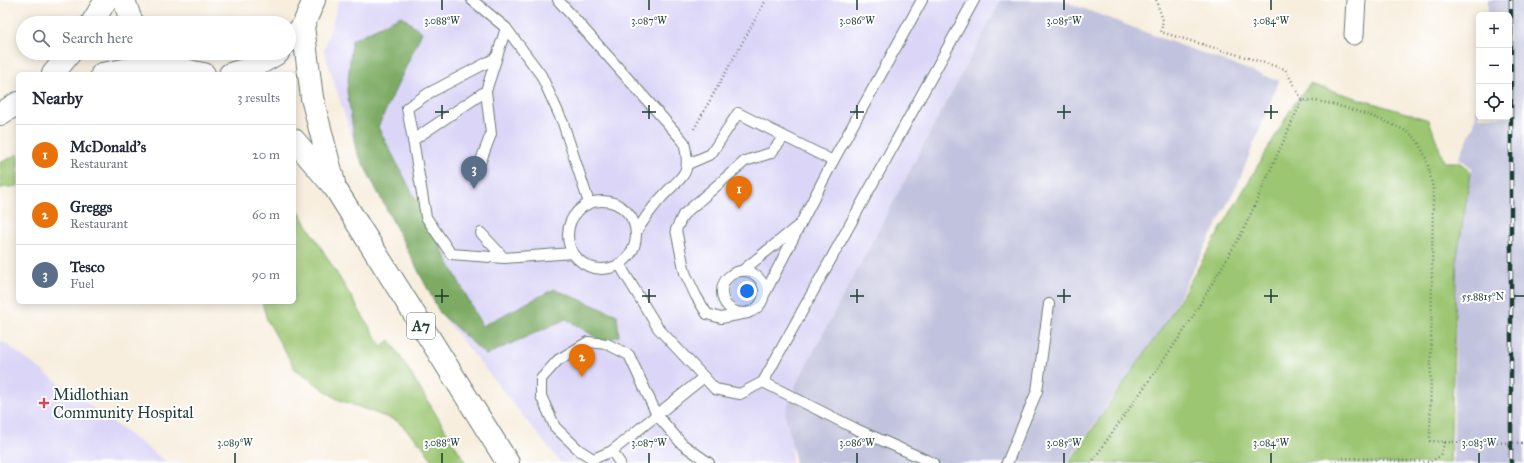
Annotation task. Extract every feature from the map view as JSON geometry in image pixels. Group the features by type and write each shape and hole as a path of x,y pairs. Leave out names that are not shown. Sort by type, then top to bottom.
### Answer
{"main road":[{"path":"96,16 106,0"},
{"path":"124,0 129,16"},
{"path":"296,33 314,0"},
{"name":"A7","path":"296,33 335,188"},
{"path":"55,72 64,60"},
{"path":"109,72 151,60"},
{"path":"168,60 195,72"},
{"path":"237,72 254,67 266,60"},
{"path":"0,114 16,104"},
{"name":"A7","path":"296,142 335,188 508,463"}],"street":[{"path":"1354,35 1356,0"}],"lane":[{"path":"472,0 506,28 541,75 563,123 589,203"},
{"path":"558,0 684,142 688,164 684,176 661,198 636,232"},
{"path":"784,137 771,153 745,161 682,215 676,230 685,274 706,314 721,318 748,313 760,306 765,293 833,161 922,0"},
{"path":"620,264 658,328 715,389 740,394 763,382 974,0"},
{"path":"477,171 491,134 486,91 506,28"},
{"path":"496,58 429,93 407,108 426,217 450,254 504,258 573,253"},
{"path":"413,140 486,91"},
{"path":"688,164 711,154 738,113 833,161"},
{"path":"599,201 610,202 619,206 627,213 633,222 636,232 635,241 627,258 620,264 610,268 593,268 580,261 573,253 567,234 569,224 580,208 589,203 599,201"},
{"path":"742,271 801,223"},
{"path":"481,233 504,258"},
{"path":"748,313 734,312 724,302 722,288 729,276 735,272 742,271 756,275 764,286 765,293"},
{"path":"1007,463 1037,391 1049,304"},
{"path":"704,377 657,415 612,451 592,459 579,450 555,427 541,396 541,379 558,360 588,342 608,344 629,355 657,415 682,444 709,463"},
{"path":"763,382 856,429 933,463"},
{"path":"612,451 620,463"}],"path":[{"path":"684,142 697,125 766,0"},
{"path":"1156,0 1163,20 1161,32 1285,69 1302,100"},
{"path":"1302,100 1326,102 1394,124 1414,136 1424,153 1430,172 1433,189 1430,441 1524,443"},
{"path":"1090,463 1186,328 1243,231 1302,100"},
{"path":"1332,463 1344,458 1430,462 1440,456 1445,442"}],"shaded area":[{"path":"339,0 1001,0 795,386 791,463 561,463 440,313 356,150 324,51"},
{"path":"1001,0 1061,0 1279,81 1239,181 1167,321 1067,463 795,463 785,414 795,386"},
{"path":"1488,0 1524,0 1524,463 1453,463 1457,257 1472,168 1459,158 1474,125 1476,114 1476,120 1512,120 1512,12 1488,12"},
{"name":"Midlothian Community Hospital","path":"2,341 168,463 0,463 0,344"}],"green space":[{"path":"401,16 422,32 378,127 482,326 554,289 617,315 619,336 602,341 566,319 486,355 440,313 356,150 347,91 352,40"},
{"path":"1310,84 1429,120 1444,162 1459,162 1471,172 1457,257 1450,463 1069,463 1167,321 1294,104"},
{"path":"16,155 16,186 0,188 0,163"},
{"path":"296,206 381,346 390,340 466,463 434,463 422,445 397,421 337,399 295,369 267,320 263,304 296,304"}],"railway":[{"path":"1511,0 1511,463"}],"place":[{"name":"Tesco","path":"474,189"},
{"name":"McDonald's","path":"739,209"},
{"name":"Greggs","path":"582,377"},
{"name":"Midlothian Community Hospital","path":"44,403"}]}
